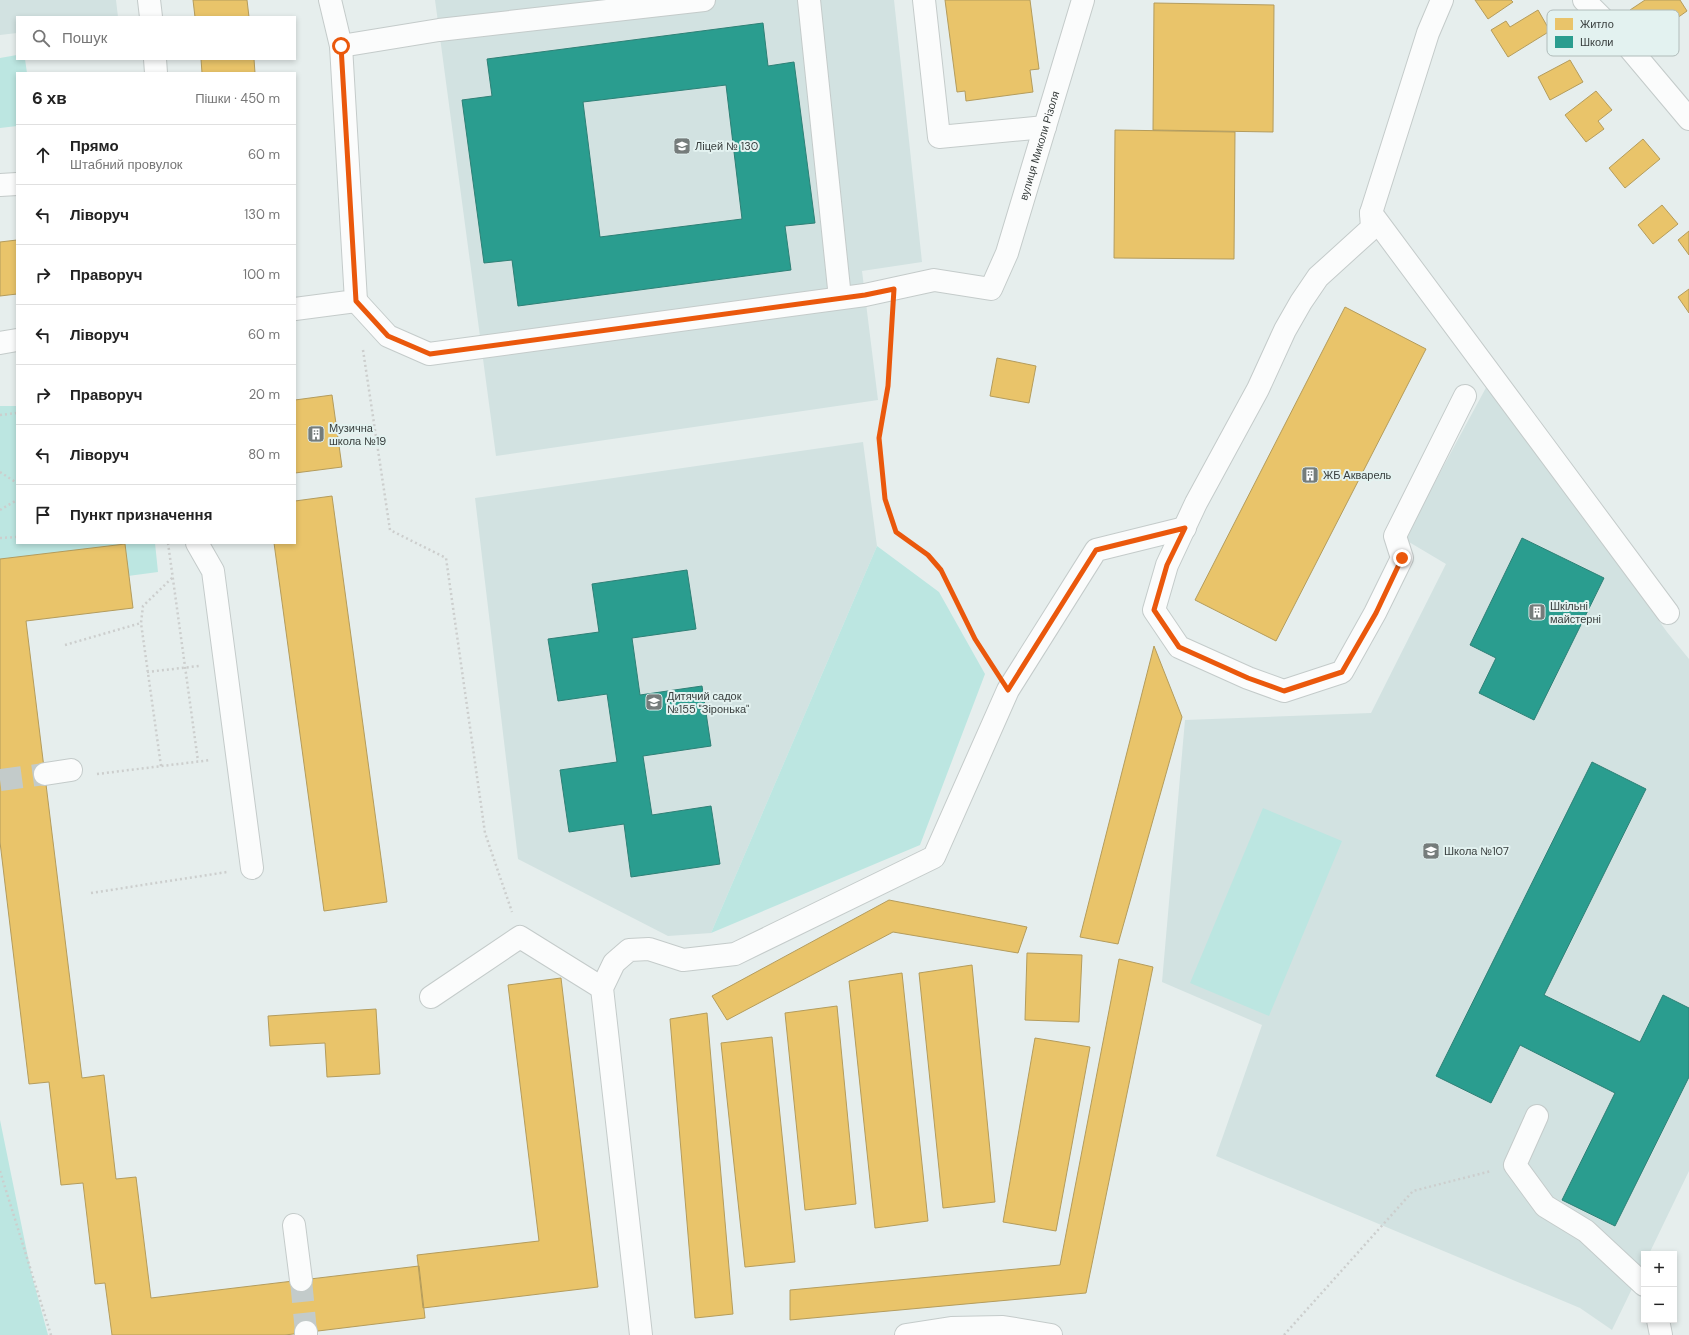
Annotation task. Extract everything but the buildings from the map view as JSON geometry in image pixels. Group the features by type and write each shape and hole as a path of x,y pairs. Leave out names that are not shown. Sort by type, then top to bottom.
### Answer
{"street":[{"path":"149,0 151,16"},
{"path":"330,0 341,46 356,301 388,336 430,354 840,298 894,289"},
{"path":"341,46 440,30 704,0"},
{"path":"809,0 840,298"},
{"path":"924,0 939,137 1045,127"},
{"name":"вулиця Миколи Різоля","path":"894,289 934,280 991,289 1007,253 1083,0"},
{"path":"1442,0 1428,33 1371,213 1372,228 1318,277 1300,302 1285,330 1258,389 1167,565 1154,610 1179,647 1248,678 1284,691 1342,672 1376,613 1402,558 1394,536 1465,396"},
{"path":"1584,0 1594,10"},
{"path":"1636,56 1689,118"},
{"path":"155,60 156,72"},
{"path":"0,185 16,184"},
{"path":"1371,213 1668,613"},
{"path":"296,308 356,301"},
{"path":"0,343 16,340"},
{"path":"641,1335 602,988 614,963 629,950 649,949 683,960 735,954 934,857 1008,690 1096,550 1185,528"},
{"path":"198,544 213,571 252,868"},
{"path":"45,774 71,770"},
{"path":"431,997 520,938 602,988"},
{"path":"1537,1116 1516,1165 1545,1206 1586,1231 1641,1282"},
{"path":"294,1225 301,1280"},
{"path":"1659,1323 1661,1335"},
{"path":"906,1335 951,1328 1003,1327 1051,1335"}],"path":[{"path":"894,289 888,386 879,438 885,499 896,532 928,555 941,570 975,639 1008,690"},
{"path":"363,349 390,530 446,558 485,833 520,938"},
{"path":"0,415 16,413"},
{"path":"0,472 16,482"},
{"path":"0,510 16,501"},
{"path":"0,538 16,537"},
{"path":"168,544 198,761"},
{"path":"161,766 141,623 143,606 173,577"},
{"path":"65,645 141,623"},
{"path":"147,672 225,662"},
{"path":"95,774 237,756"},
{"path":"91,893 252,868"},
{"path":"1284,1335 1413,1191 1516,1165"},
{"path":"0,1172 51,1335"}],"shaded area":[{"path":"0,0 116,0 118,16 16,16 16,33 0,35"},
{"name":"Ліцей № 130","path":"435,0 894,0 922,262 862,271 878,400 496,456"},
{"path":"16,55 16,60 25,60 27,72 16,72 16,126 0,128 0,58"},
{"name":"Школа №107","path":"1488,384 1667,632 1689,659 1689,1171 1650,1251 1641,1251 1641,1270 1612,1330 1580,1308 1216,1156 1262,1025 1162,982 1185,720 1371,713 1446,564 1409,542 1407,537 1410,528"},
{"path":"0,406 16,406 16,544 155,544 158,572 0,593"},
{"name":"Дитячий садок №155 \"Зіронька\"","path":"863,442 877,546 711,933 668,936 518,859 475,498"},
{"path":"877,546 939,592 985,674 920,845 711,933"},
{"path":"1263,808 1342,841 1269,1016 1190,983"},
{"path":"0,1120 31,1272 48,1335 0,1335"}],"tunnel":[{"path":"0,780 45,774"},
{"path":"301,1280 306,1332"}],"place":[{"name":"Ліцей № 130","path":"682,146"},
{"name":"Музична школа №19","path":"316,434"},
{"name":"ЖБ Акварель","path":"1310,475"},
{"name":"Шкільні майстерні","path":"1537,612"},
{"name":"Дитячий садок №155 \"Зіронька\"","path":"654,702"},
{"name":"Школа №107","path":"1431,851"}],"route":[{"path":"341,46 356,301 388,336 430,354 865,295 894,289 888,386 879,438 885,499 896,532 928,555 941,570 975,639 1008,690 1096,550 1185,528 1167,565 1154,610 1179,647 1248,678 1284,691 1342,672 1376,613 1402,558"}]}
